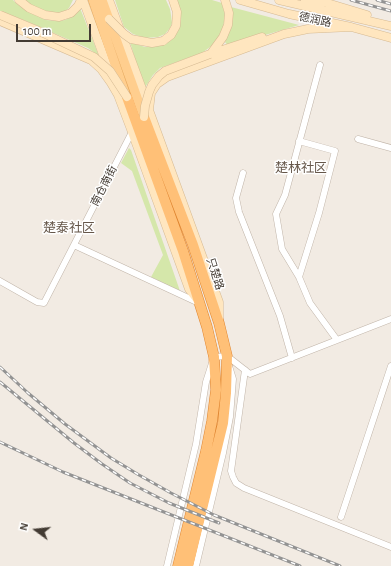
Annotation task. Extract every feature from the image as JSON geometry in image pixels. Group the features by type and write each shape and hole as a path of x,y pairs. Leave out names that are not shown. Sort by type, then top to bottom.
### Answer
{"highway":[{"name":"只楚路","path":"122,96 193,245 219,323 227,356 226,393 223,423 188,566"},
{"name":"只楚路","path":"147,113 164,185 200,303 214,357 216,390 212,421 178,566"}],"main road":[{"path":"19,0 29,8 44,15 59,17 71,13 82,0"},
{"path":"82,0 122,96 132,132 189,289 200,303"},
{"name":"只楚路","path":"92,0 122,96"},
{"name":"只楚路","path":"102,0 147,113"},
{"path":"109,0 147,113 219,302 219,323"},
{"path":"109,19 124,34 132,39 152,44 160,42 171,35 176,26 177,12 173,0"},
{"path":"210,54 220,43 226,31 229,13 225,0"},
{"name":"德润路","path":"240,0 289,14 350,27 391,38"},
{"name":"德润路","path":"279,0 391,25"},
{"path":"305,0 391,25"},
{"path":"317,0 391,21"},
{"path":"0,15 47,34 94,57 110,71 122,96"},
{"path":"0,21 91,60 122,96"},
{"path":"147,113 145,106 152,85 159,76 172,68 236,45 299,26 335,24"},
{"path":"147,113 151,93 156,84 167,77 284,34 308,29 350,27"}],"street":[{"path":"320,65 285,195 276,214 282,249 299,277 310,303 337,340"},
{"name":"南仓南街","path":"0,281 37,302 44,303 132,132"},
{"path":"358,139 391,148"},
{"path":"299,141 335,151 320,213 299,277"},
{"path":"243,173 236,198 238,212 280,316 292,358"},
{"path":"74,245 200,303"},
{"path":"167,566 196,444 206,382 214,357 227,356 250,374 391,319"},
{"path":"196,566 230,417 233,379 227,356"},
{"path":"341,517 391,366"},
{"path":"245,370 232,471 236,483 244,488 391,547"}],"green space":[{"path":"0,0 13,0 28,11 46,20 65,20 71,17 80,8 99,56 88,48 0,11"},
{"path":"22,0 73,0 69,8 63,13 46,13"},
{"path":"115,0 166,0 171,15 172,23 170,28 165,34 158,37 145,38 133,34 124,27"},
{"path":"177,0 212,0 222,3 225,15 223,29 214,44 202,53 160,68 153,75 144,89 130,42 145,47 151,47 178,30 181,18"},
{"path":"231,7 299,25 228,46 225,42 232,24"},
{"path":"129,148 131,150 180,291 151,277 163,255 132,171 121,163"}],"railway":[{"path":"351,0 391,11"},
{"path":"377,0 391,4"},
{"path":"0,367 65,424 111,458 139,475 214,515 340,566"},
{"path":"0,382 74,443 130,483 169,503 219,523"},
{"path":"0,442 63,472 300,566"}],"district":[{"name":"楚林社区","path":"301,168"},
{"name":"楚泰社区","path":"69,228"}]}
